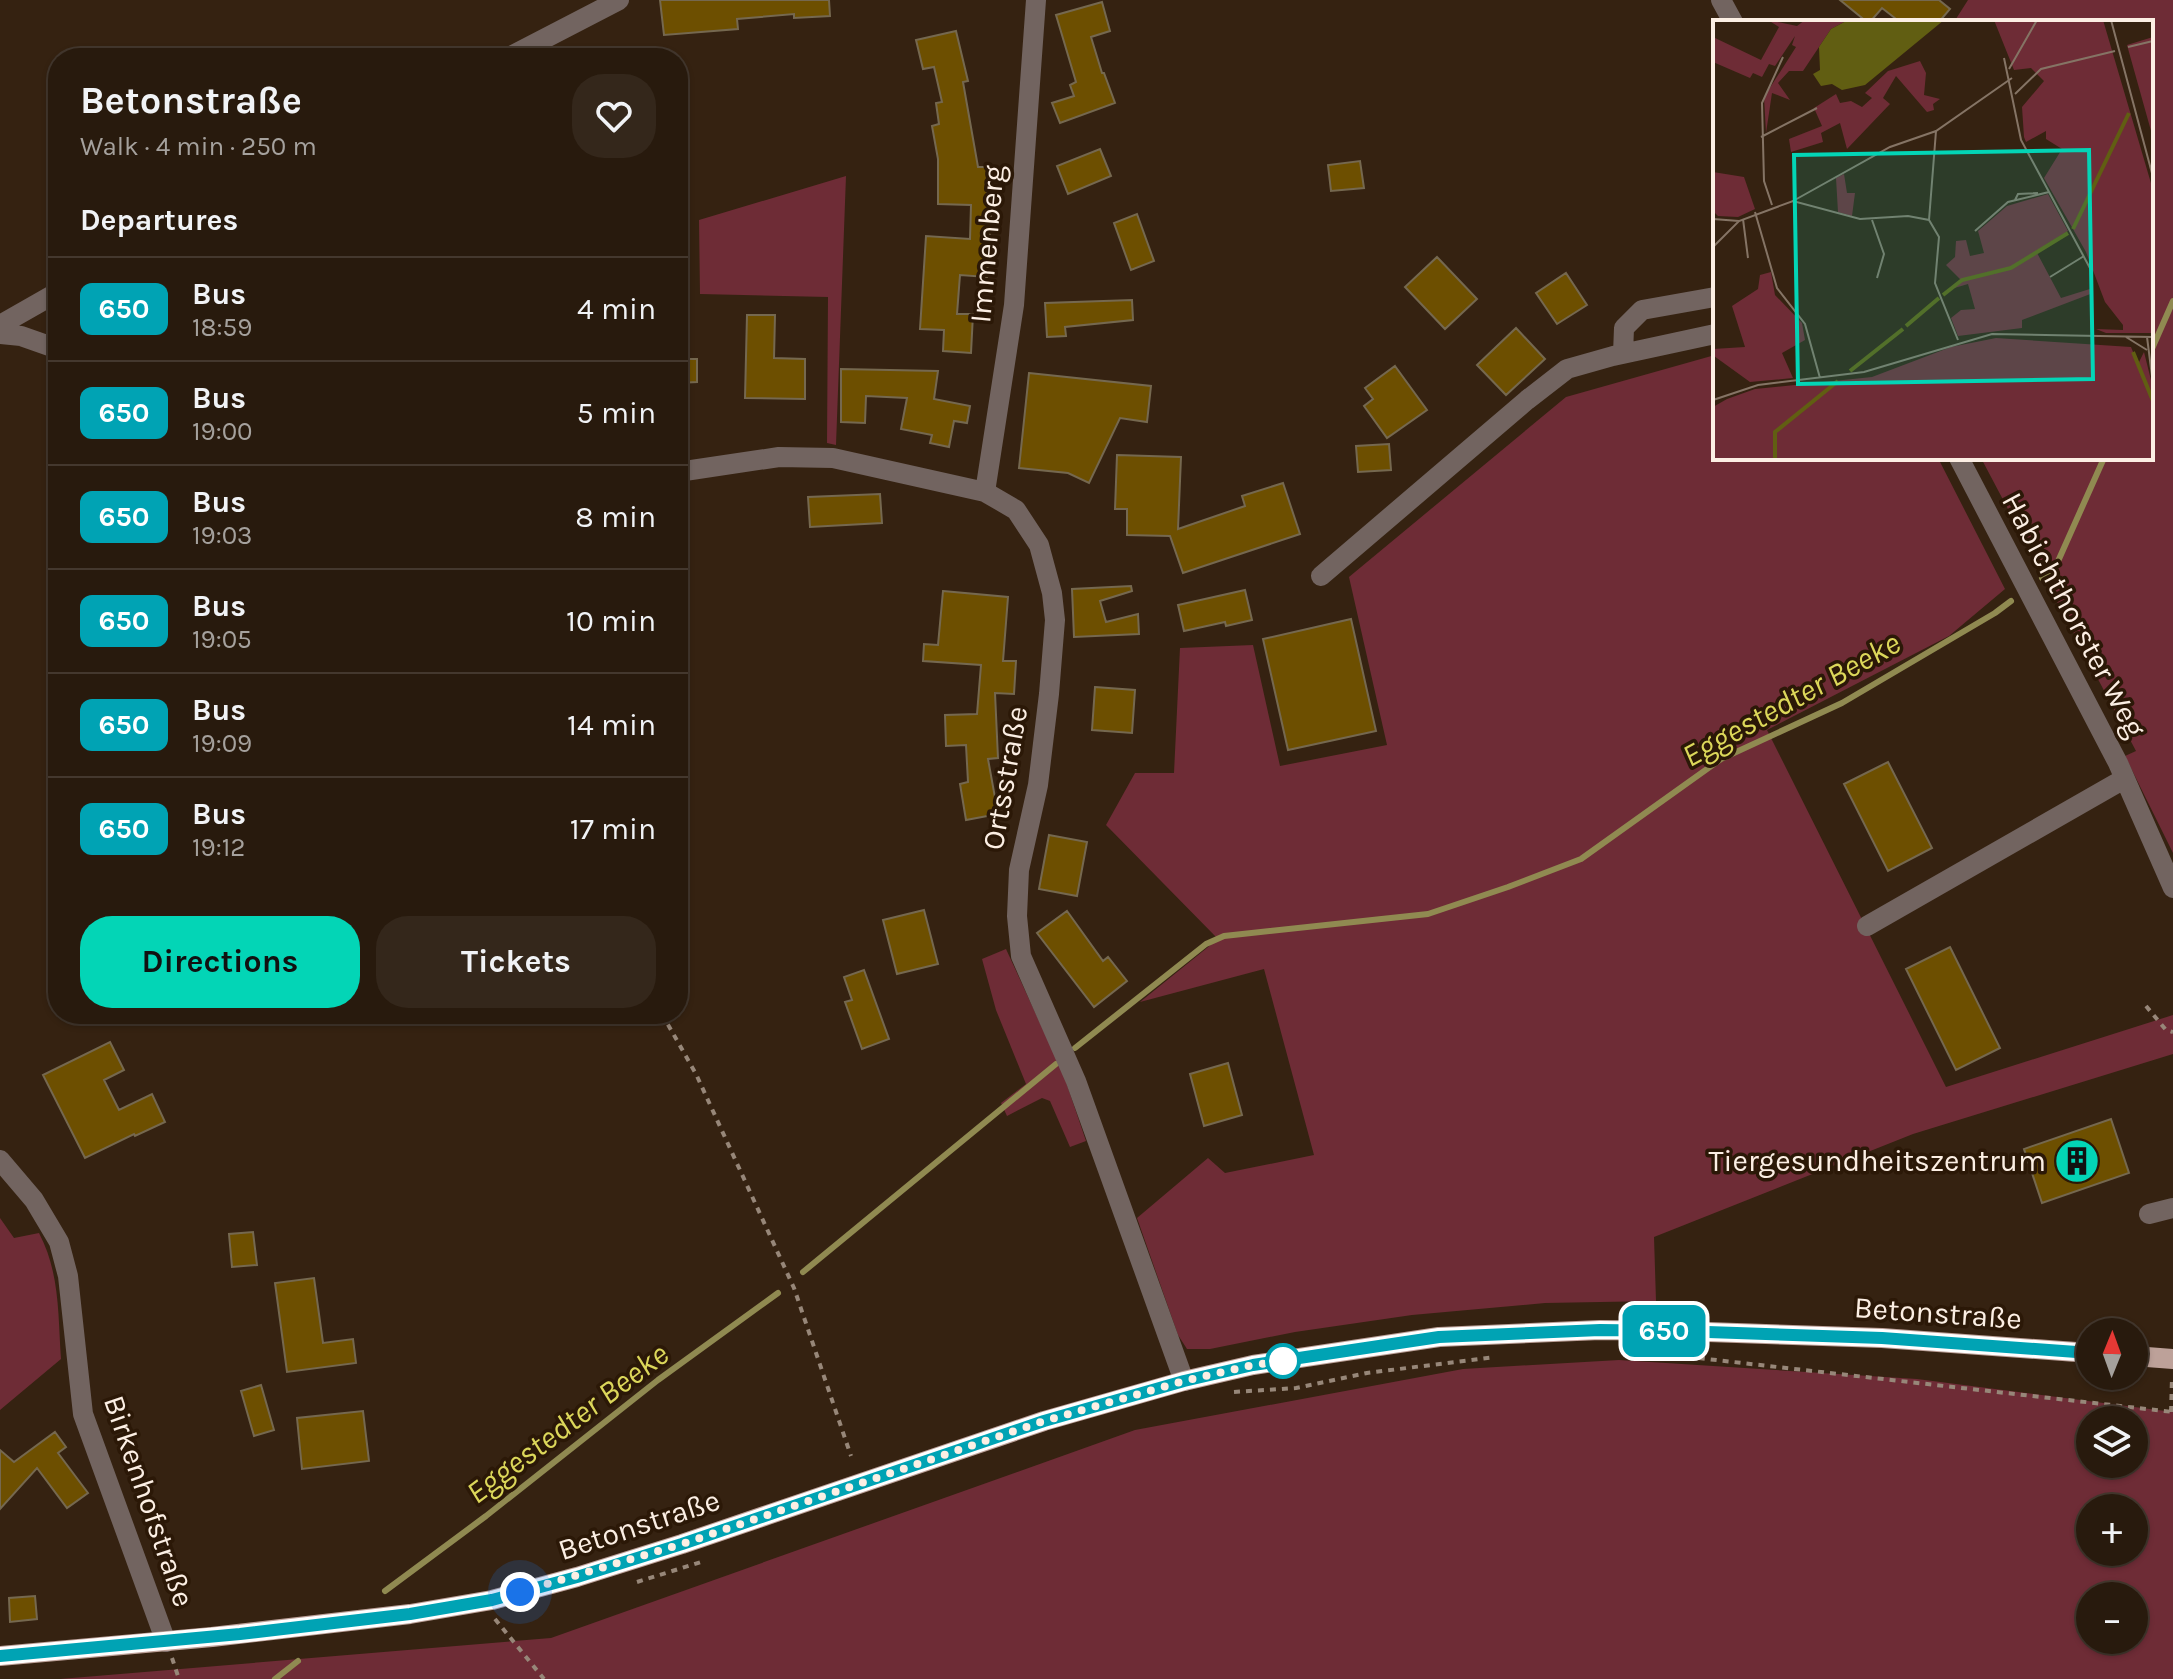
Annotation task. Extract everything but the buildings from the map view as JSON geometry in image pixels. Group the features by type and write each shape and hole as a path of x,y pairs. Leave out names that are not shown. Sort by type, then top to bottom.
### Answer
{"main road":[{"name":"Betonstraße","path":"0,1656 166,1642 410,1614 492,1600 682,1544 1044,1421 1184,1381 1253,1365 1439,1337 1587,1330 1882,1338 2076,1352"},
{"path":"2148,1357 2173,1359"}],"street":[{"path":"526,48 619,0"},
{"name":"Immenberg","path":"985,492 1014,305 1036,0"},
{"path":"1721,0 1732,20"},
{"path":"0,325 48,297"},
{"path":"1623,354 1624,328 1642,310 1713,297"},
{"path":"0,334 21,336 48,345"},
{"path":"1321,576 1567,369 1713,334"},
{"name":"Ortsstraße","path":"688,471 779,457 833,458 985,492 1016,510 1039,545 1052,593 1055,620 1038,785 1019,870 1017,916 1021,956 1076,1081 1184,1381"},
{"name":"Habichthorster Weg","path":"1960,460 2118,763 2173,888"},
{"path":"1867,926 2124,779"},
{"name":"Birkenhofstraße","path":"0,1160 34,1200 59,1242 68,1276 83,1414 166,1642"},
{"path":"2149,1214 2173,1208"}],"path":[{"path":"2146,1006 2166,1030 2173,1032"},
{"path":"668,1024 696,1074 794,1288 851,1456"},
{"path":"1659,1353 2172,1412 2173,1359"},
{"path":"1221,1393 1296,1388 1367,1373 1506,1356"},
{"path":"495,1619 544,1679"}],"shaded area":[{"path":"1968,0 2173,0 2173,853 2125,756 2136,751 1982,460 2153,460 2153,20 1955,20"},
{"path":"846,176 836,445 827,443 828,297 700,294 699,220"},
{"path":"1713,356 1713,460 1939,460 2005,589 1949,636 1767,730 1946,1087 2173,1015 2173,1054 1913,1134 1654,1237 1656,1301 1545,1303 1412,1315 1295,1332 1210,1349 1187,1349 1178,1335 1137,1218 1208,1158 1225,1173 1314,1155 1264,969 1140,1002 1218,939 1106,825 1135,773 1174,773 1180,648 1253,645 1280,766 1387,745 1349,577 1566,397"},
{"path":"1006,949 1063,1073 1086,1141 1070,1147 1050,1101 1042,1098 1007,1116 1001,1103 1026,1084 996,1010 982,959"},
{"path":"0,1218 14,1238 39,1233 46,1248 57,1294 61,1359 0,1410"},
{"path":"1619,1360 1917,1379 2126,1406 2076,1406 2076,1478 2148,1478 2148,1409 2173,1412 2173,1679 60,1679 551,1638 1135,1430 1463,1369"}],"waterway":[{"name":"Eggestedter Beeke","path":"2153,346 2173,301"},
{"name":"Eggestedter Beeke","path":"2042,578 2055,568 2103,460"},
{"name":"Eggestedter Beeke","path":"1075,1048 1206,944 1224,936 1428,914 1581,859 1721,759 1842,703 2011,601"},
{"name":"Eggestedter Beeke","path":"803,1272 1056,1064"},
{"name":"Eggestedter Beeke","path":"385,1591 486,1516 658,1380 778,1293"},
{"name":"Eggestedter Beeke","path":"275,1679 298,1661"}],"bus line":[{"name":"650","path":"0,1656 240,1634 410,1614 492,1600 682,1544 1044,1421 1184,1381 1253,1365 1439,1337 1546,1331 1679,1331 1882,1338 2076,1352"}],"place":[{"name":"Tiergesundheitszentrum","path":"2077,1161"}],"route":[{"path":"520,1592 682,1544 1044,1421 1184,1381 1283,1361"}]}
